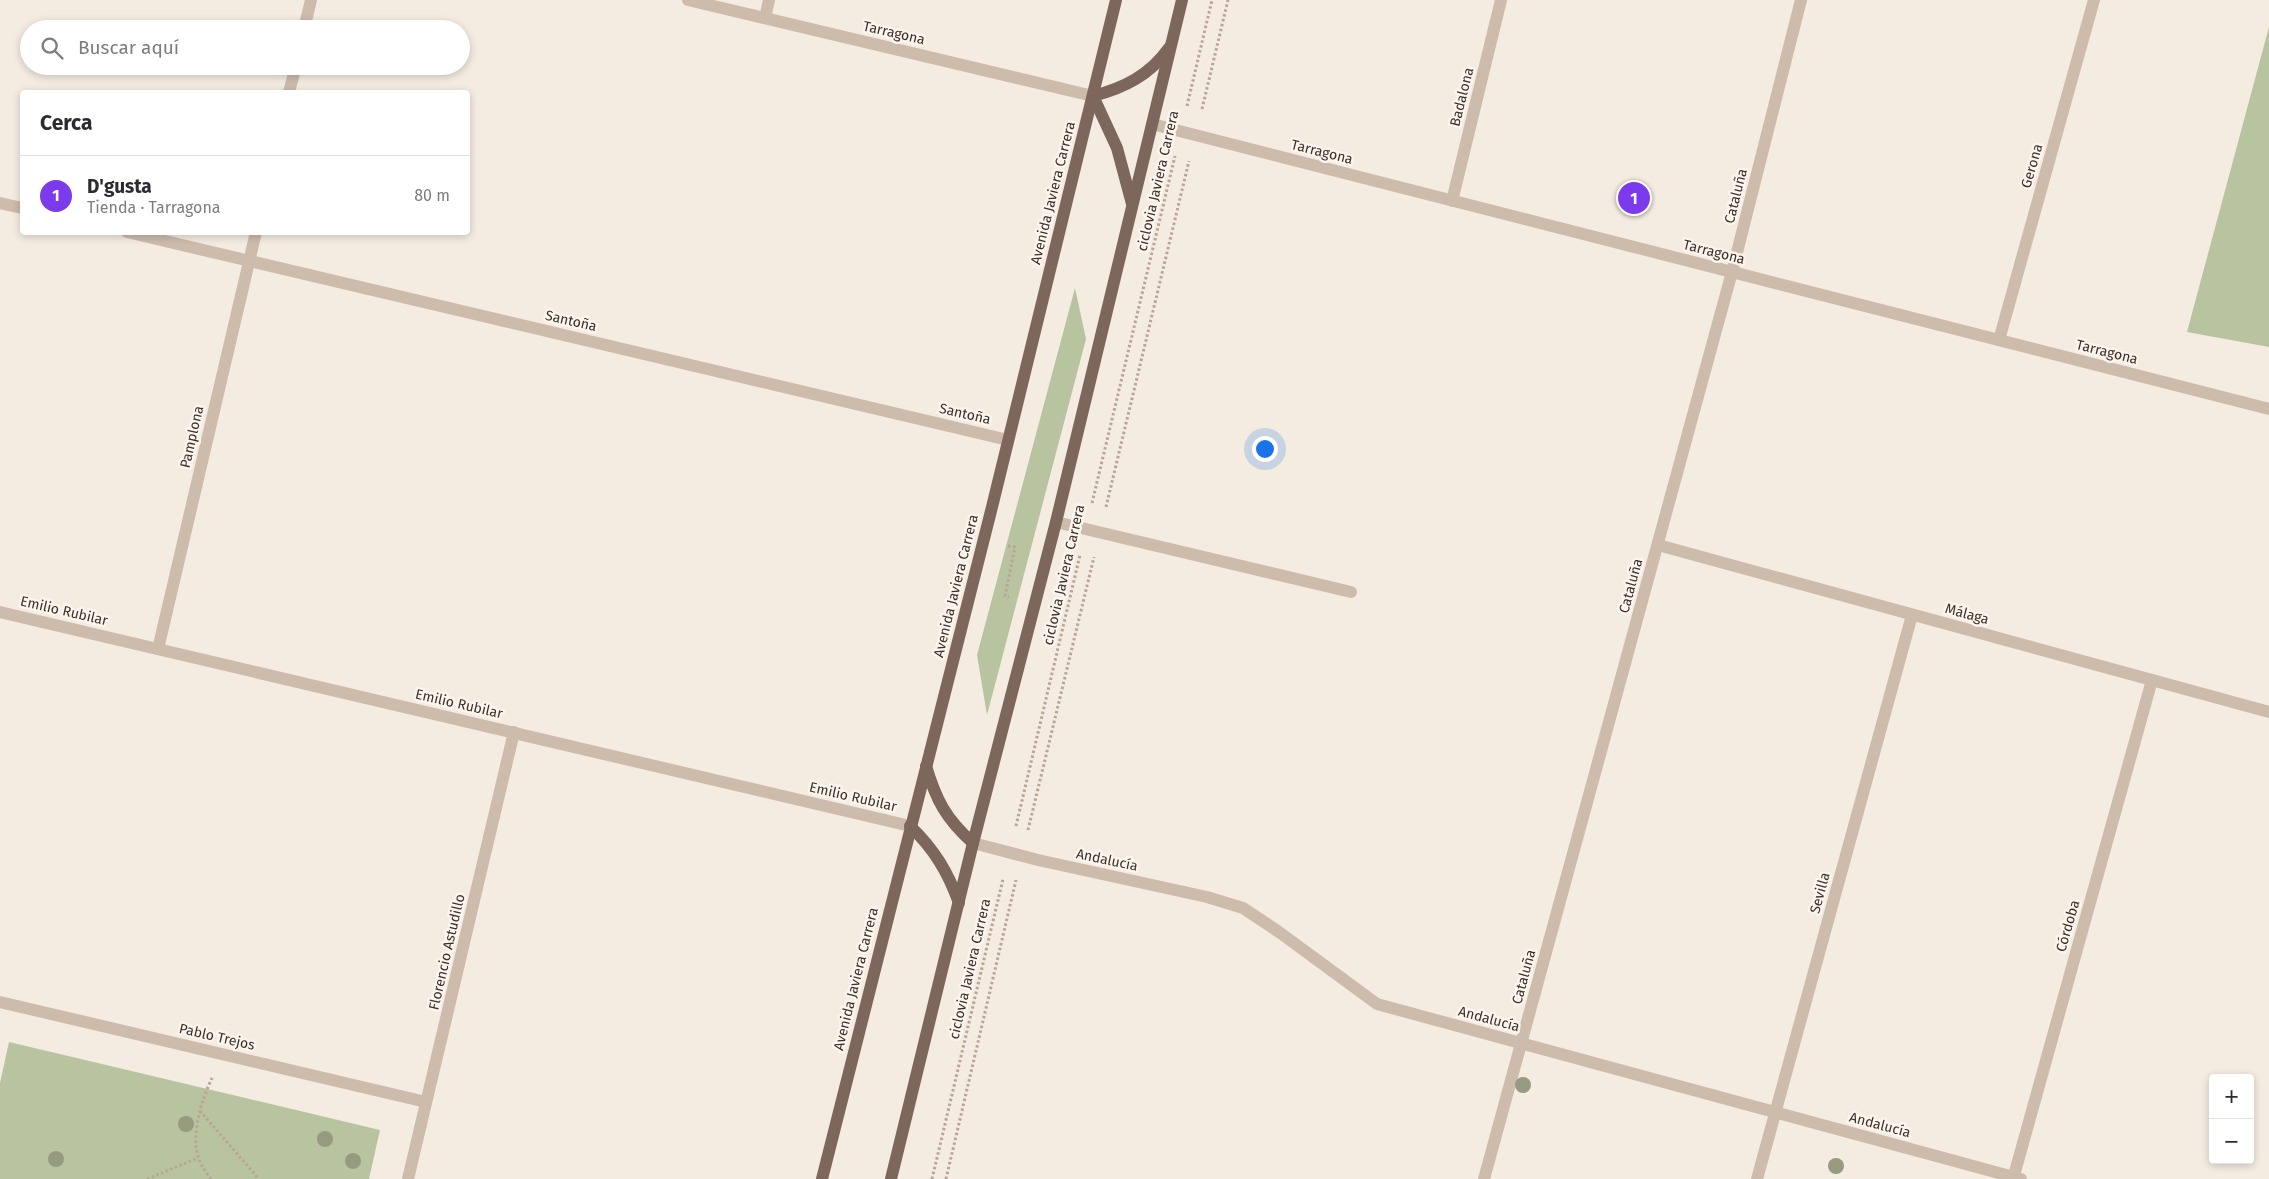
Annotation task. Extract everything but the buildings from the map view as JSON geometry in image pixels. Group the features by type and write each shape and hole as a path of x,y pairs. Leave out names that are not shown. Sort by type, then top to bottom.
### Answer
{"main road":[{"name":"Avenida Javiera Carrera","path":"822,1179 983,541 1116,0"},
{"path":"891,1179 972,843 1056,522 1182,0"},
{"path":"1133,206 1116,148 1093,96 1115,90 1136,80 1154,66 1171,45"},
{"path":"926,766 933,790 944,813 972,843"},
{"path":"910,826 939,857 951,879 959,903"}],"street":[{"path":"306,20 311,0"},
{"name":"Tarragona","path":"688,0 1093,96"},
{"path":"765,18 769,0"},
{"name":"Badalona","path":"1452,201 1501,0"},
{"name":"Cataluña","path":"1484,1179 1732,272 1801,0"},
{"name":"Gerona","path":"1999,340 2094,0"},
{"path":"290,90 294,75"},
{"name":"Tarragona","path":"1152,124 2269,409"},
{"path":"0,203 20,208"},
{"name":"Santoña","path":"140,235 1008,440"},
{"name":"Pamplona","path":"158,649 255,235"},
{"path":"1056,522 1351,592"},
{"name":"Málaga","path":"1658,545 2269,712"},
{"name":"Emilio Rubilar","path":"0,612 910,826"},
{"name":"Sevilla","path":"1756,1179 1912,615"},
{"name":"Córdoba","path":"2016,1178 2152,680"},
{"name":"Florencio Astudillo","path":"408,1179 514,732"},
{"name":"Andalucía","path":"972,843 1207,897 1243,908 1377,1004 2016,1178"},
{"name":"Pablo Trejos","path":"0,1002 426,1102"}],"path":[{"name":"ciclovia Javiera Carrera","path":"932,1179 1016,854 1086,530 1212,0"},
{"path":"946,1179 1016,854 1100,533 1228,0"},
{"path":"983,541 1015,547 1005,596 1036,602"},
{"path":"211,1179 198,1158 196,1134 206,1091 226,1055"},
{"path":"200,1111 259,1179"},
{"path":"147,1179 198,1158"}],"green space":[{"path":"2269,27 2269,347 2187,332"},
{"path":"1075,288 1086,339 987,715 977,655"},
{"path":"9,1042 380,1130 369,1179 0,1179 0,1083"}],"place":[{"name":"D'gusta","path":"1634,198"}]}
